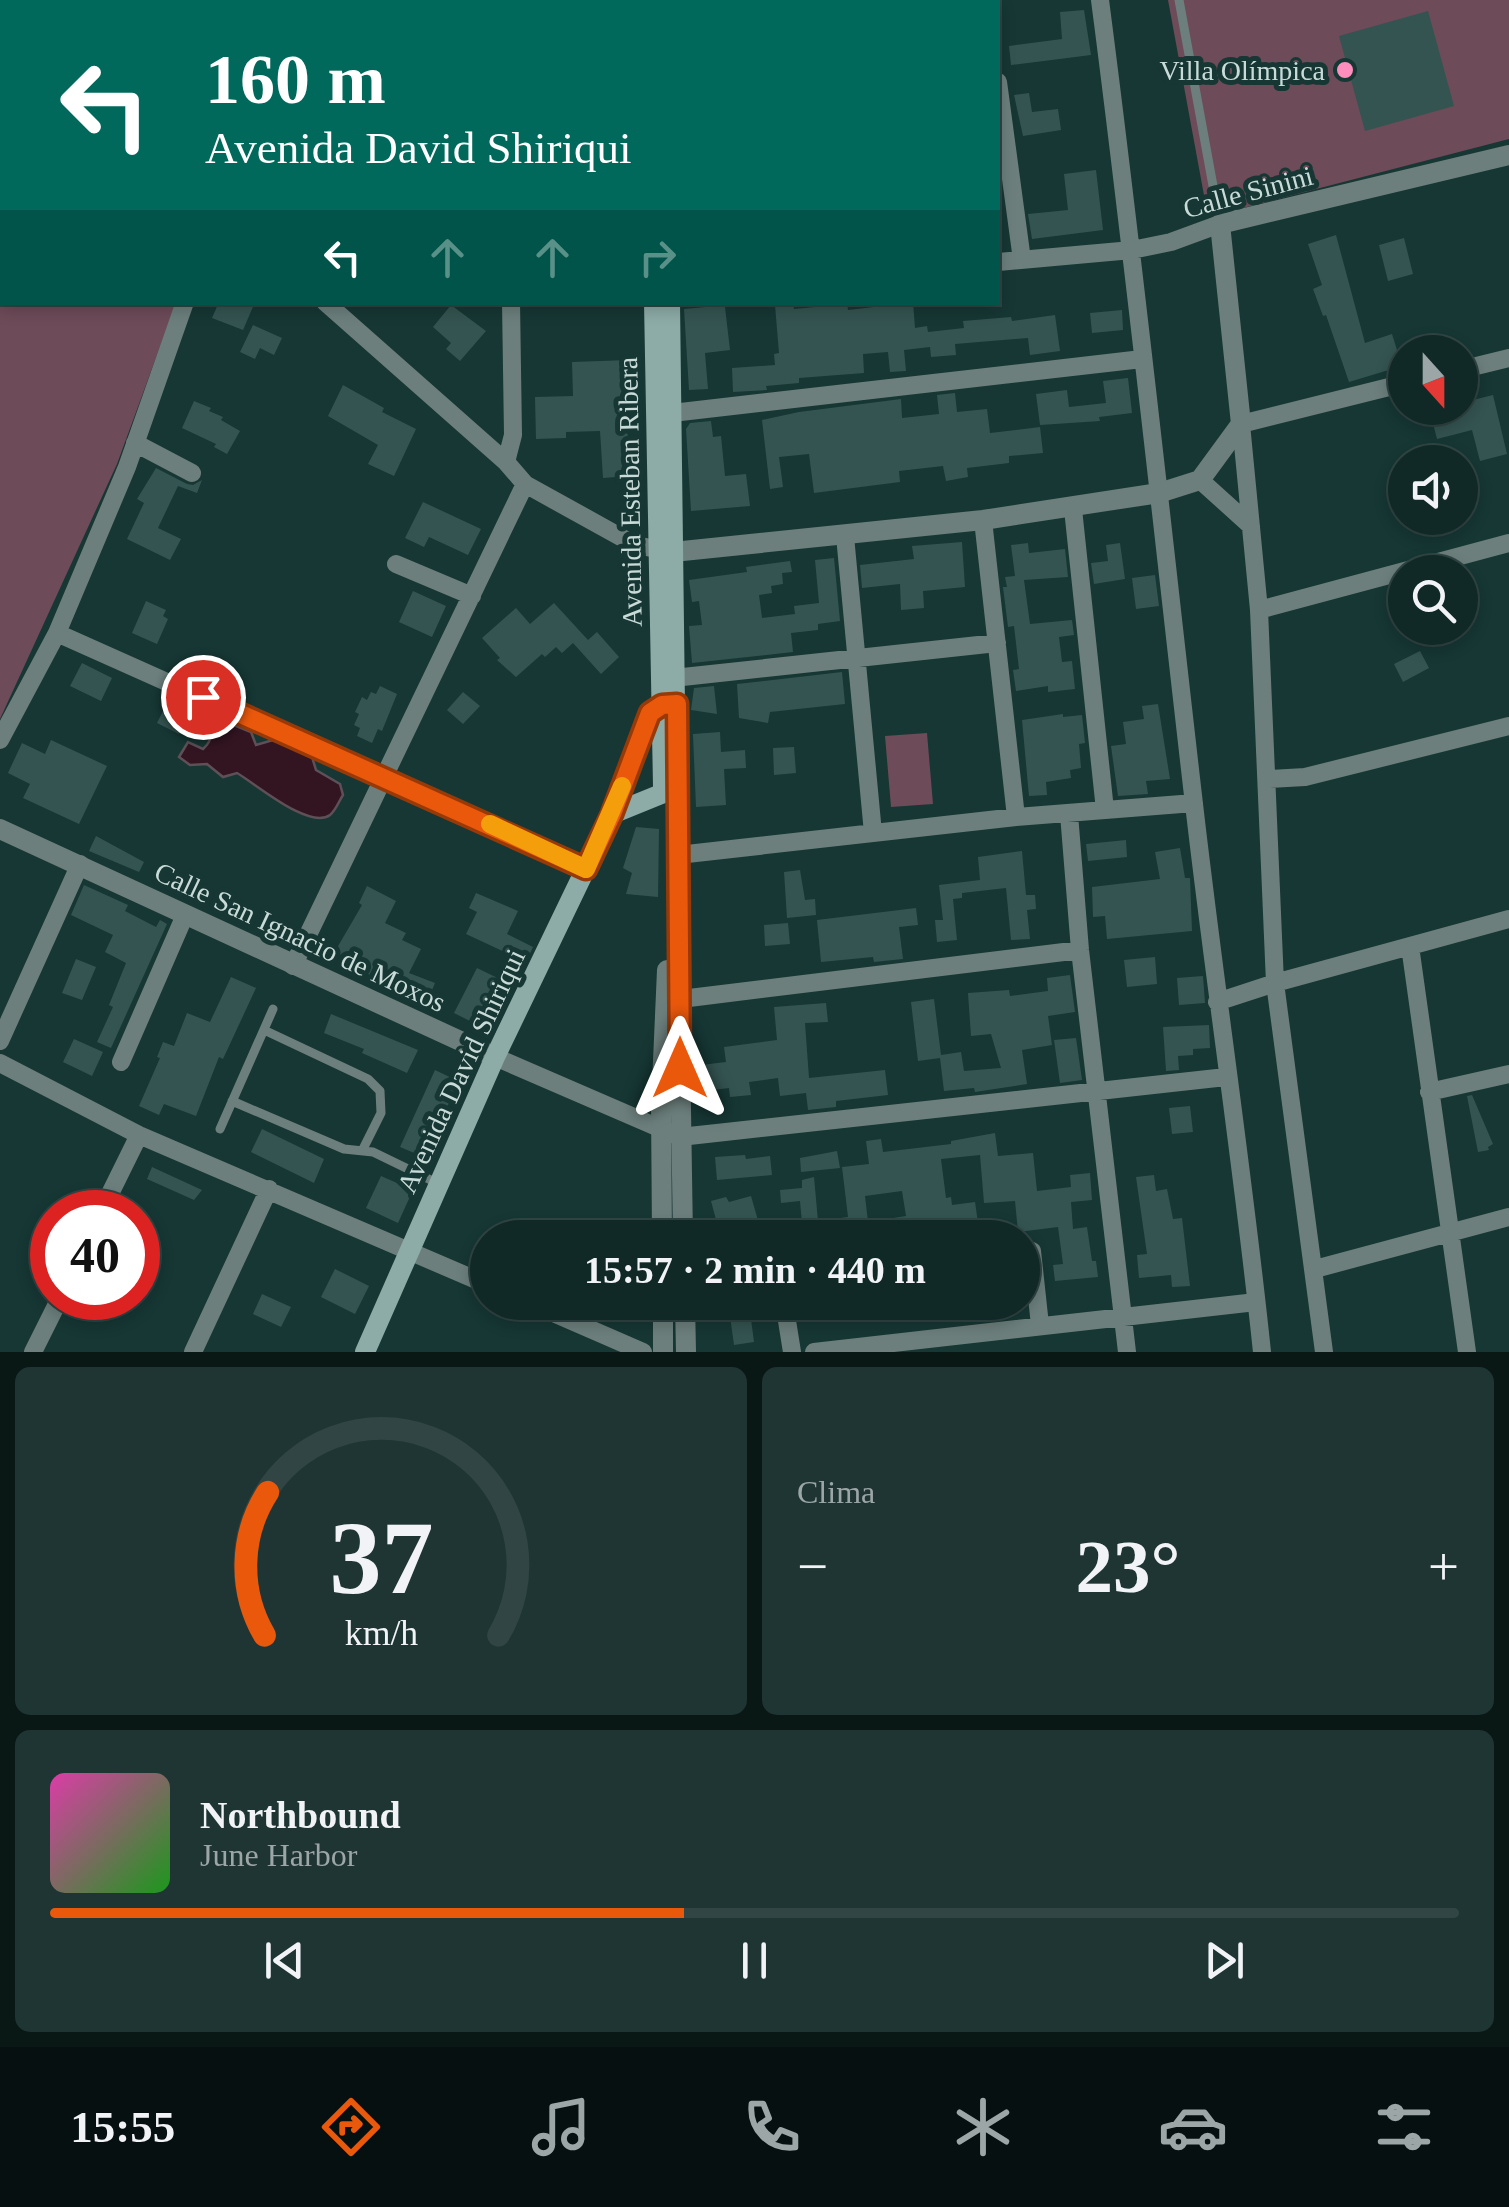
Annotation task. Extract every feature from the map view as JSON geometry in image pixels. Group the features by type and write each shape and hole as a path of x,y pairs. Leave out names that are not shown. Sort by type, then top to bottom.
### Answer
{"main road":[{"name":"Avenida Esteban Ribera","path":"654,305 666,551 670,791"},
{"name":"Avenida Esteban Ribera","path":"666,551 672,413 670,305"},
{"name":"Avenida David Shiriqui","path":"365,1352 495,1057 612,814 650,713 669,705"},
{"path":"612,814 670,791"}],"street":[{"path":"1100,0 1137,249 1142,360 1262,1352"},
{"path":"1000,115 1022,260"},
{"name":"Calle Sinini","path":"1000,262 1172,242 1220,224 1509,155"},
{"path":"1220,224 1258,610 1275,983 1324,1352"},
{"path":"0,740 57,633 135,443 185,305"},
{"path":"328,305 506,462 525,484 635,546 666,551 845,536 1073,509 1159,494 1200,480 1241,424 1388,388"},
{"path":"506,462 513,435 510,305"},
{"path":"1478,366 1509,358"},
{"path":"672,413 1142,360"},
{"path":"135,443 192,472"},
{"path":"1200,480 1251,526"},
{"path":"293,966 525,484"},
{"path":"1073,509 1105,810"},
{"path":"983,520 1016,817"},
{"path":"845,536 873,833"},
{"path":"1258,610 1509,542"},
{"path":"396,564 472,596"},
{"path":"57,633 385,776 586,869"},
{"path":"669,678 996,643"},
{"path":"1268,779 1305,777 1509,726"},
{"path":"664,1220 680,999 678,855 670,791"},
{"path":"670,791 667,990 671,1132 681,1220"},
{"path":"678,855 1016,817 1194,804"},
{"path":"1069,814 1080,950 1128,1352"},
{"name":"Calle San Ignacio de Moxos","path":"0,828 293,966 671,1132 1226,1077"},
{"path":"0,1041 80,864"},
{"path":"120,1062 186,915"},
{"path":"1218,1002 1509,919"},
{"path":"1410,946 1467,1352"},
{"path":"680,999 1080,950"},
{"path":"0,1063 139,1134 470,1277"},
{"path":"1429,1092 1509,1074"},
{"path":"112,1190 139,1134"},
{"path":"192,1352 269,1189"},
{"path":"1315,1269 1509,1217"},
{"path":"814,1352 1256,1302"},
{"path":"33,1352 49,1320"},
{"path":"569,1320 642,1352"},
{"path":"663,1320 663,1352"},
{"path":"685,1320 686,1352"},
{"path":"787,1320 792,1352"},
{"path":"1039,1320 1040,1325"}],"lane":[{"path":"1178,0 1220,224"},
{"path":"220,1130 273,1008"},
{"path":"264,1030 368,1079 380,1092 380,1113 362,1151"},
{"path":"232,1101 344,1149 373,1152 439,1184"}],"shaded area":[{"name":"Villa Olímpica","path":"1168,0 1509,0 1509,139 1208,217"},
{"path":"0,305 175,305 117,464 0,719"},
{"path":"214,717 251,732 256,745 273,740 312,757 316,770 340,784 343,795 334,811 321,818 309,816 283,804 237,773 223,777 207,764 190,765 179,757 188,742 203,749 206,746 211,737 207,723"},
{"path":"927,733 933,804 891,807 885,736"}],"building":[{"path":"1084,10 1091,55 1011,65 1009,46 1062,39 1060,12"},
{"path":"1428,11 1454,106 1365,131 1339,36"},
{"path":"1029,93 1032,112 1058,109 1061,130 1023,136 1014,95"},
{"path":"1096,170 1103,230 1032,239 1028,214 1068,210 1064,174"},
{"path":"1336,235 1365,343 1388,335 1388,370 1349,382 1313,289 1322,285 1308,244"},
{"path":"1404,238 1413,274 1388,281 1379,245"},
{"path":"218,305 254,305 243,330 212,318"},
{"path":"451,305 486,331 460,361 446,349 451,343 433,327"},
{"path":"775,305 793,305 794,309 847,305 848,310 913,305 915,328 927,326 928,332 964,328 963,321 1011,317 1012,321 1055,315 1060,351 1030,355 1028,338 955,344 956,355 931,357 930,347 904,350 906,371 890,372 888,352 863,354 864,373 799,378 799,383 766,386 767,390 733,392 732,368 775,365 774,354 779,353"},
{"path":"725,307 730,350 705,353 708,389 689,390 684,309"},
{"path":"1122,310 1123,330 1092,333 1090,313"},
{"path":"253,325 282,338 274,355 260,348 255,359 240,352"},
{"path":"629,360 635,415 626,415 628,440 634,439 635,466 629,466 630,476 603,478 600,431 566,432 566,438 536,439 535,397 573,396 572,362"},
{"path":"1128,378 1132,413 1099,417 1100,421 1040,425 1036,394 1067,390 1069,407 1106,403 1103,381"},
{"path":"343,385 416,429 394,476 368,464 378,445 328,416"},
{"path":"955,393 957,412 987,409 990,433 1040,427 1043,453 1009,456 1009,463 967,468 968,477 946,481 943,466 899,471 900,482 814,493 809,454 779,457 783,487 770,489 762,420 901,399 902,418 939,414 937,395"},
{"path":"1493,395 1507,454 1480,461 1472,430 1437,439 1433,425 1478,425 1478,399"},
{"path":"194,401 211,408 209,411 240,431 227,454 214,447 216,444 182,428"},
{"path":"711,421 713,437 721,436 725,476 746,474 750,506 691,511 686,429 690,423"},
{"path":"156,468 187,484 202,480 197,493 178,486 158,528 181,539 170,560 127,539 144,503 137,499"},
{"path":"423,502 481,529 468,555 429,537 424,547 405,538"},
{"path":"962,542 965,587 923,591 924,608 901,610 900,584 862,588 860,565 914,559 912,546"},
{"path":"1028,543 1029,553 1065,549 1068,577 1024,580 1030,624 1072,620 1074,635 1059,637 1062,662 1072,661 1075,689 1048,692 1048,686 1016,691 1013,670 1019,669 1014,626 1008,627 1003,587 1007,587 1005,577 1015,576 1011,545"},
{"path":"1120,543 1125,579 1094,584 1091,563 1108,561 1106,545"},
{"path":"834,558 840,621 818,624 818,630 791,633 793,652 692,663 689,626 702,625 699,601 692,602 689,580 790,561 792,572 782,573 783,584 771,586 772,593 759,595 762,618 795,614 794,606 819,603 815,560"},
{"path":"1155,575 1159,606 1136,609 1132,578"},
{"path":"413,591 446,606 432,637 399,622"},
{"path":"146,601 166,610 163,616 168,619 157,644 132,633"},
{"path":"554,603 588,640 597,632 619,657 601,674 573,643 562,653 556,647 545,657 542,654 516,677 497,660 500,658 482,638 516,608 530,624"},
{"path":"1420,651 1429,668 1403,682 1394,664"},
{"path":"82,663 112,678 101,701 70,686"},
{"path":"842,672 845,704 770,712 768,723 739,718 737,684"},
{"path":"380,686 397,694 382,731 378,729 372,743 357,736 360,728 354,725 359,714 355,712 362,697 367,700"},
{"path":"714,686 717,714 691,710 694,688"},
{"path":"463,692 480,706 463,724 447,710"},
{"path":"167,703 189,714 179,734 157,723"},
{"path":"1158,704 1170,779 1146,781 1148,794 1118,796 1111,746 1126,744 1123,722 1144,719 1142,706"},
{"path":"1082,715 1085,743 1079,744 1081,768 1070,770 1071,778 1046,782 1047,795 1029,796 1022,720"},
{"path":"720,732 721,752 745,750 746,768 724,769 726,805 696,807 693,734"},
{"path":"51,740 107,766 79,824 23,798 30,784 8,773 22,743 45,754"},
{"path":"794,747 796,773 774,775 773,748"},
{"path":"636,827 659,829 658,897 626,894 632,873 623,868"},
{"path":"96,836 144,862 139,872 89,851"},
{"path":"1126,840 1127,857 1088,861 1086,844"},
{"path":"1180,848 1185,878 1190,878 1192,931 1107,939 1105,916 1093,917 1092,887 1160,879 1155,852"},
{"path":"1022,851 1026,895 1035,895 1036,909 1027,910 1030,939 1011,940 1006,888 962,893 962,898 953,899 957,940 937,942 935,920 943,920 939,885 980,880 978,857"},
{"path":"800,870 805,900 815,899 816,915 787,918 784,872"},
{"path":"84,885 128,905 125,911 156,927 160,920 167,924 111,1048 97,1042 126,963 105,952 113,935 71,915"},
{"path":"367,886 396,901 385,923 406,933 402,940 421,949 409,973 435,983 428,1000 410,993 413,988 385,974 382,981 362,971 364,967 334,953 362,905 359,903"},
{"path":"476,893 518,911 507,934 533,947 526,962 466,934 477,912 469,908"},
{"path":"916,908 918,925 899,927 903,959 874,962 873,957 821,962 817,920"},
{"path":"788,923 790,944 765,946 764,925"},
{"path":"1155,957 1157,984 1127,987 1124,960"},
{"path":"76,959 96,967 82,1000 62,993"},
{"path":"477,968 514,986 501,1014 495,1011 486,1029 454,1013"},
{"path":"1070,975 1075,1012 1048,1016 1052,1045 1022,1050 1027,1084 975,1092 974,1088 944,1091 940,1058 918,1061 911,1002 934,999 941,1055 961,1052 964,1071 1001,1068 991,1034 971,1036 968,993 1009,990 1010,996 1048,991 1047,978"},
{"path":"1203,976 1205,1003 1179,1005 1177,978"},
{"path":"231,977 256,988 223,1059 219,1057 196,1116 164,1104 159,1115 139,1106 163,1042 174,1046 187,1013 210,1022"},
{"path":"826,1003 828,1022 805,1023 809,1078 885,1070 888,1095 836,1101 836,1107 808,1110 806,1093 780,1096 778,1078 749,1082 751,1095 730,1097 729,1088 705,1091 701,1065 726,1062 724,1047 777,1040 774,1007"},
{"path":"331,1014 418,1050 407,1073 324,1033"},
{"path":"1209,1025 1210,1048 1193,1049 1193,1055 1178,1056 1179,1070 1166,1071 1163,1027"},
{"path":"1076,1038 1082,1080 1060,1083 1054,1040"},
{"path":"74,1039 103,1052 92,1076 63,1062"},
{"path":"435,1070 458,1081 426,1158 400,1147"},
{"path":"1472,1095 1493,1144 1489,1150 1478,1152 1467,1096"},
{"path":"1190,1106 1193,1132 1172,1134 1169,1108"},
{"path":"262,1129 324,1159 314,1183 251,1152"},
{"path":"995,1133 998,1156 1033,1153 1037,1191 1071,1187 1070,1175 1090,1173 1092,1200 1071,1202 1073,1229 1087,1227 1098,1277 1055,1281 1053,1265 1063,1264 1058,1227 1040,1229 1040,1220 1017,1220 1015,1201 984,1203 980,1155 941,1159 946,1198 951,1197 952,1205 975,1202 978,1220 881,1220 906,1216 902,1191 865,1196 868,1220 826,1220 848,1217 842,1167 869,1164 866,1141 881,1139 883,1152 951,1144"},
{"path":"837,1151 840,1168 801,1172 800,1158"},
{"path":"745,1155 746,1159 770,1156 772,1175 717,1180 715,1157"},
{"path":"152,1167 202,1190 194,1200 147,1179"},
{"path":"1154,1175 1156,1191 1167,1189 1173,1219 1182,1218 1190,1286 1172,1287 1171,1275 1139,1278 1137,1255 1147,1254 1136,1177"},
{"path":"381,1176 413,1190 398,1223 366,1208"},
{"path":"814,1177 818,1220 802,1220 800,1201 781,1203 780,1190 802,1188 802,1180"},
{"path":"751,1196 758,1220 716,1220 711,1201 726,1197 729,1202"},
{"path":"335,1269 369,1286 355,1314 321,1297"},
{"path":"262,1294 291,1307 281,1327 253,1314"},
{"path":"731,1320 751,1320 754,1342 734,1345"}],"slow traffic":[{"path":"490,824 586,869 622,786"}],"place":[{"name":"Villa Olímpica","path":"1345,70"}],"route":[{"path":"203,697 586,869 612,814 650,713 662,705 677,704 680,1068"}]}
